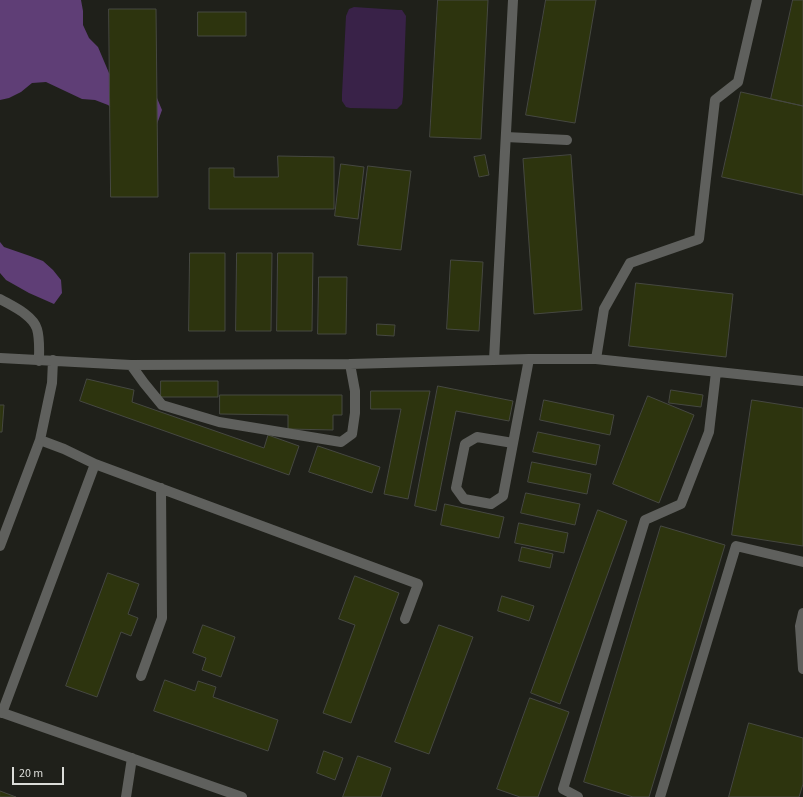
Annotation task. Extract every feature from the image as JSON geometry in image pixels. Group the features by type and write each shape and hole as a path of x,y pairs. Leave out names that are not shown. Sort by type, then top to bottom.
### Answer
{"street":[{"path":"494,360 513,0"},
{"path":"596,359 604,310 630,263 699,239 715,100 738,82 757,0"},
{"path":"506,137 567,140"},
{"path":"0,299 28,316 37,327 39,361"},
{"path":"0,358 131,365 350,364 529,359 596,359 803,382"},
{"path":"513,443 477,436 464,444 456,488 464,499 491,504 503,496 529,359"},
{"path":"0,546 40,440 52,384 53,360"},
{"path":"131,365 162,405 219,422 341,442 352,434 355,413 354,391 350,364"},
{"path":"578,797 562,790 645,520 681,504 709,432 716,372"},
{"path":"40,440 64,449 95,464 418,584 405,619"},
{"path":"95,464 1,712 242,797"},
{"path":"141,676 162,618 161,488"},
{"path":"660,797 736,546 803,562"},
{"path":"803,613 800,626 803,669"},
{"path":"126,797 132,758"}],"shaded area":[{"path":"0,0 81,0 83,25 89,38 98,47 109,73 118,83 157,98 162,110 157,124 119,114 108,105 95,100 82,99 46,82 32,83 21,92 9,98 0,100"},
{"path":"354,7 402,10 406,16 403,97 402,104 397,109 350,108 346,107 342,101 346,16 349,9"},
{"path":"0,242 4,247 43,261 53,270 61,280 62,293 54,304 29,293 6,280 0,273"}],"building":[{"path":"438,0 488,0 481,139 430,137"},
{"path":"546,0 596,0 575,123 526,115"},
{"path":"793,0 803,0 803,106 771,99"},
{"path":"109,9 156,9 158,197 111,197"},
{"path":"198,12 246,12 246,36 198,36"},
{"path":"741,92 803,106 803,195 722,177"},
{"path":"485,155 489,175 479,177 474,157"},
{"path":"571,155 582,310 534,314 523,159"},
{"path":"278,156 334,157 334,209 209,209 209,168 234,168 234,177 278,177"},
{"path":"341,164 364,167 358,219 335,216"},
{"path":"368,166 411,171 401,250 358,245"},
{"path":"190,253 225,253 225,331 189,331"},
{"path":"237,253 272,253 271,331 236,331"},
{"path":"278,253 313,253 312,331 277,331"},
{"path":"451,260 483,262 479,331 447,329"},
{"path":"319,277 347,277 346,334 318,334"},
{"path":"636,283 733,294 726,357 629,346"},
{"path":"377,324 395,325 394,336 377,335"},
{"path":"87,379 134,390 132,402 264,448 268,435 299,446 289,475 80,401"},
{"path":"161,381 218,381 218,397 161,397"},
{"path":"438,386 513,401 509,421 456,411 436,511 415,506"},
{"path":"671,390 703,395 701,407 669,403"},
{"path":"371,391 430,391 408,499 384,494 401,409 371,409"},
{"path":"220,395 342,395 342,415 333,415 333,430 288,429 288,415 220,414"},
{"path":"648,396 694,415 659,503 613,484"},
{"path":"544,400 614,415 610,435 540,420"},
{"path":"752,400 803,408 803,546 732,535"},
{"path":"0,405 4,405 2,432 0,432"},
{"path":"538,432 600,445 596,465 533,452"},
{"path":"318,446 380,467 372,493 309,472"},
{"path":"532,462 591,474 587,494 528,482"},
{"path":"526,493 580,504 575,525 521,513"},
{"path":"445,504 504,517 499,538 441,525"},
{"path":"598,510 627,521 560,704 531,693"},
{"path":"519,523 568,533 564,553 515,543"},
{"path":"661,526 725,545 649,797 633,797 584,782"},
{"path":"522,547 553,554 550,568 519,561"},
{"path":"108,573 139,584 128,614 138,618 131,636 121,632 97,697 66,686"},
{"path":"355,576 399,593 351,723 323,713 355,625 339,619"},
{"path":"502,596 534,606 529,621 498,611"},
{"path":"203,625 235,637 221,677 202,670 206,658 193,653"},
{"path":"439,625 473,637 429,754 395,742"},
{"path":"165,680 195,691 198,681 216,687 213,697 278,720 268,751 154,711"},
{"path":"530,698 569,712 538,797 520,797 497,789"},
{"path":"749,723 803,738 803,784 799,797 729,797"},
{"path":"324,751 343,758 335,780 317,773"},
{"path":"358,756 391,768 381,797 343,797"},
{"path":"0,791 16,797 0,797"}]}
